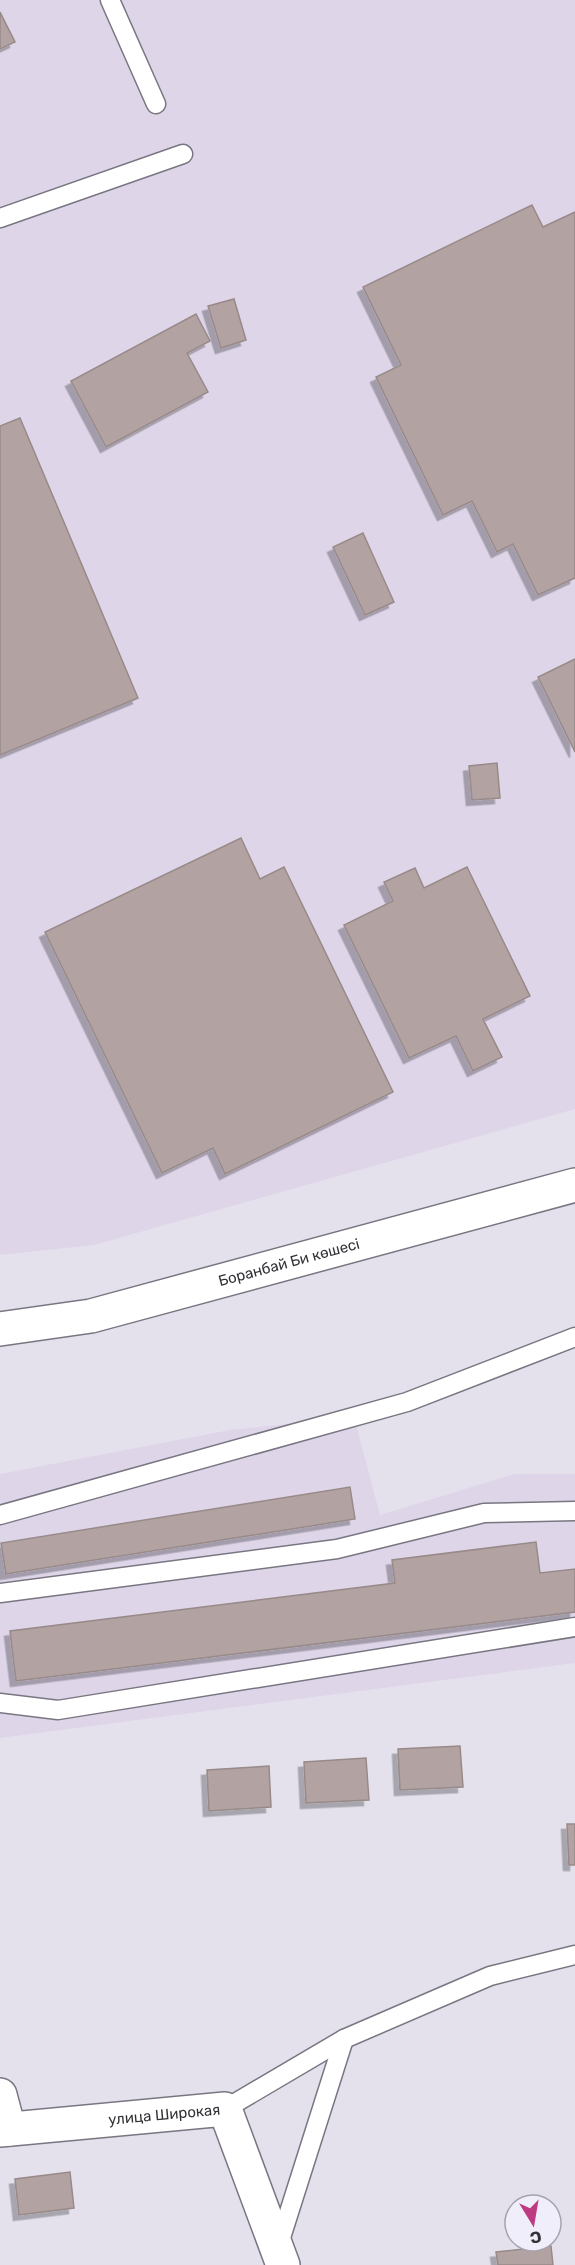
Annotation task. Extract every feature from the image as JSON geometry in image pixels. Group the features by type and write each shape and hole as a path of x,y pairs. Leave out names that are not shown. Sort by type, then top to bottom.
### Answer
{"main road":[{"name":"Боранбай Би көшесі","path":"0,1329 91,1316 575,1185"},
{"name":"улица Широкая","path":"0,2095 4,2129 225,2109 280,2257"}],"lane":[{"path":"110,0 156,104"},
{"path":"0,218 183,154"},
{"path":"0,1515 407,1401 575,1337"},
{"path":"0,1593 337,1549 484,1514 575,1511"},
{"path":"0,1703 58,1710 575,1627"},
{"path":"225,2109 344,2039 490,1976 575,1955"},
{"path":"280,2257 344,2039"}],"shaded area":[{"path":"0,0 575,0 575,1109 94,1245 0,1255"},
{"path":"354,1417 380,1515 514,1474 575,1474 575,1663 0,1738 0,1474 230,1430"}],"building":[{"path":"0,12 15,42 0,49"},
{"path":"532,205 543,227 575,212 575,578 538,595 513,544 497,552 472,501 443,515 376,377 401,365 363,287"},
{"path":"234,299 246,340 221,348 208,306"},
{"path":"196,314 210,341 187,353 208,392 106,447 71,381"},
{"path":"20,418 138,698 0,755 0,426"},
{"path":"363,533 394,602 365,615 333,547"},
{"path":"575,659 575,752 538,677"},
{"path":"497,763 500,798 472,800 469,766"},
{"path":"241,838 260,879 284,867 393,1092 225,1174 213,1148 162,1173 45,932"},
{"path":"467,867 530,996 483,1019 502,1057 473,1071 456,1036 409,1058 344,925 393,901 384,882 415,868 424,888"},
{"path":"350,1487 355,1519 6,1574 1,1543"},
{"path":"536,1542 540,1573 575,1569 575,1612 16,1681 10,1631 395,1583 392,1560"},
{"path":"460,1746 463,1787 400,1790 398,1749"},
{"path":"366,1758 369,1800 306,1803 304,1762"},
{"path":"269,1766 271,1807 209,1811 207,1770"},
{"path":"567,1824 575,1824 575,1865 569,1865"},
{"path":"70,2172 74,2208 19,2215 15,2179"},
{"path":"496,2252 552,2253 553,2265 498,2265"}]}
